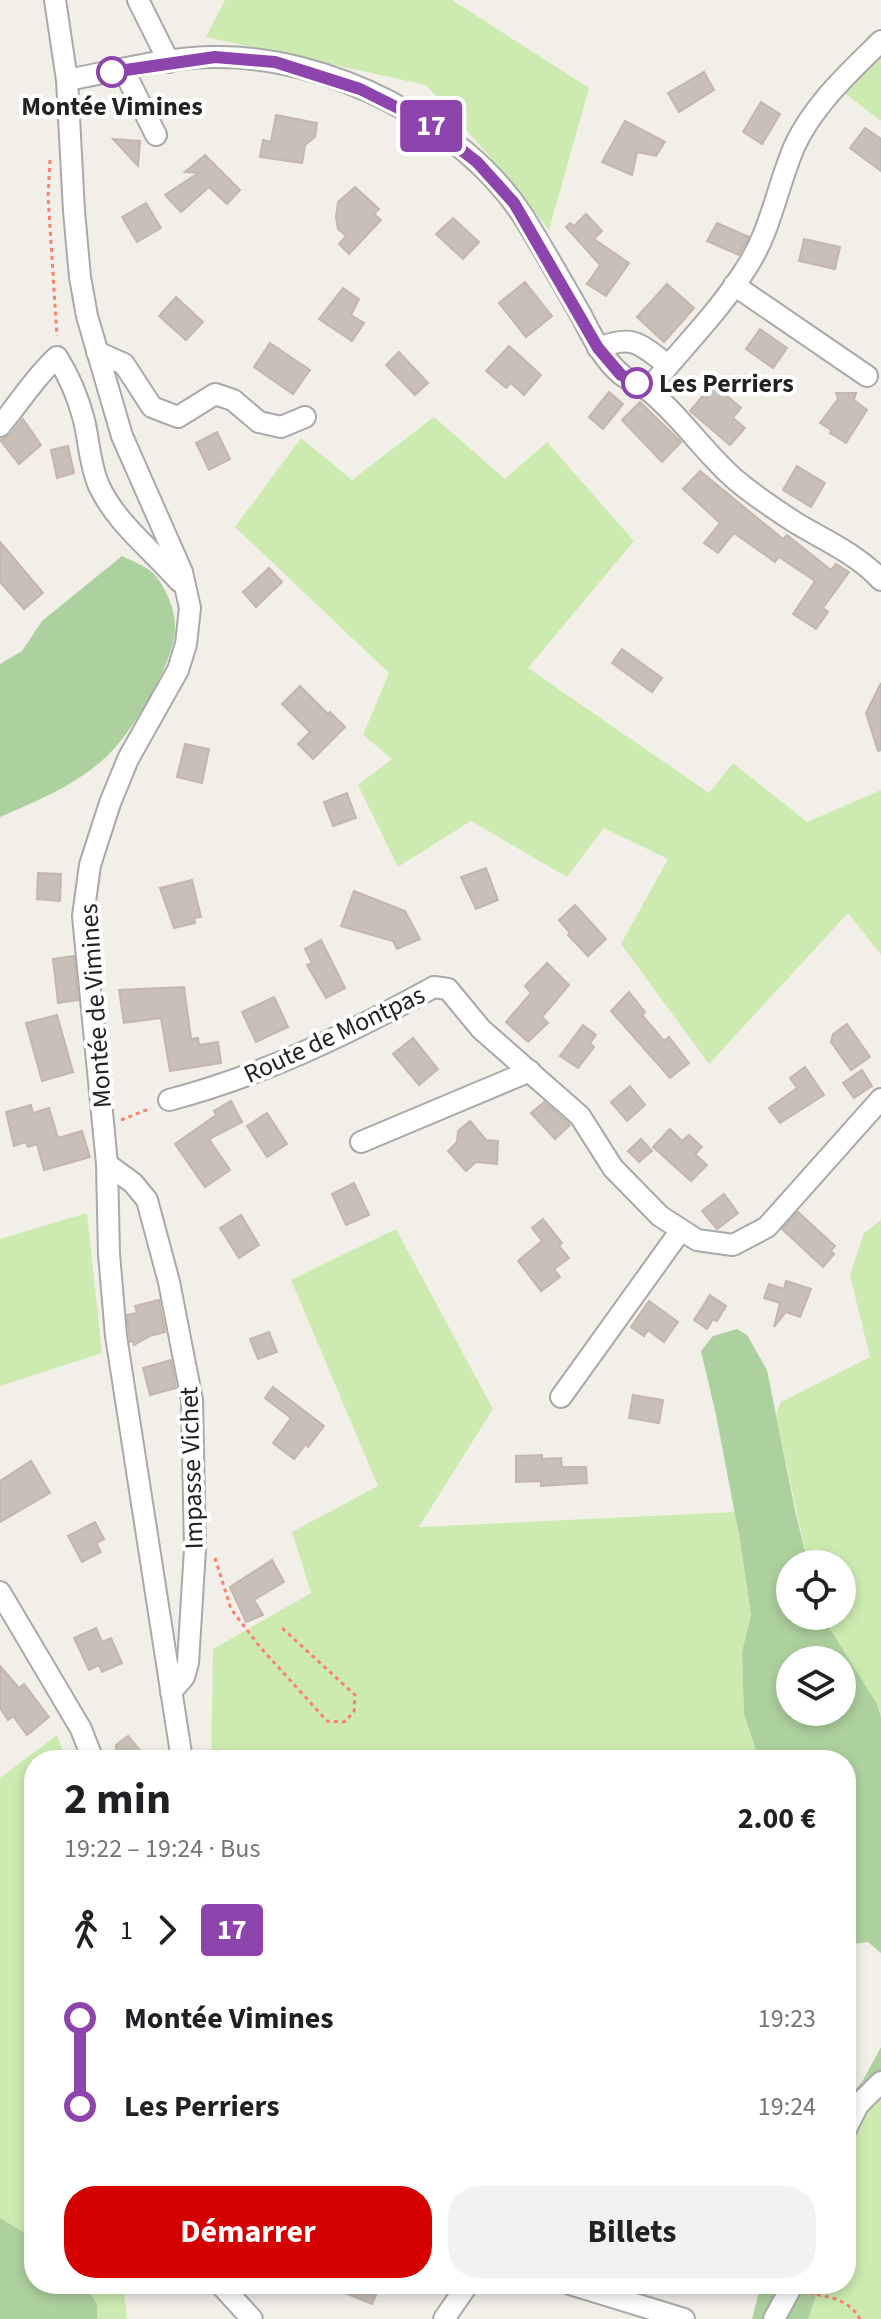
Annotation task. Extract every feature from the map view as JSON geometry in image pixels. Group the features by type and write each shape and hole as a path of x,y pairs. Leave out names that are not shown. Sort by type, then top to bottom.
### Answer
{"street":[{"name":"Montée de Vimines","path":"55,0 67,80 80,277 97,352 122,436 187,590 189,622 178,670 118,781 99,834 85,892 83,916 107,1164 109,1254 116,1336 180,1750"},
{"path":"138,0 169,62"},
{"path":"648,390 734,285 758,247 803,129 827,95 881,41"},
{"path":"67,80 215,57 275,62 360,89 424,121 477,162 514,203 598,348 621,375 648,390 736,480 795,522 864,562 881,580"},
{"path":"123,69 156,135"},
{"path":"734,285 867,376"},
{"path":"598,348 621,339 640,345 668,365"},
{"path":"97,352 124,364 152,407 178,417 215,394 233,400 259,422 281,427 305,417"},
{"path":"0,426 36,376 57,357 68,376 83,417 97,483 115,517 155,553 187,590"},
{"name":"Route de Montpas","path":"169,1100 253,1075 371,1021 434,987 448,989 481,1029 580,1116 613,1168 660,1216 697,1240 733,1245 767,1227 881,1099"},
{"path":"361,1142 530,1071"},
{"name":"Impasse Vichet","path":"107,1164 133,1183 147,1200 169,1282 192,1400 195,1558 188,1663 184,1677 171,1692"},
{"path":"561,1397 681,1230"},
{"path":"0,1592 81,1729 89,1750"},
{"path":"856,2109 881,2082"},
{"path":"229,2294 252,2319"},
{"path":"444,2319 461,2294"},
{"path":"603,2294 684,2319"},
{"path":"774,2319 788,2294"}],"path":[{"path":"51,154 48,196 57,357"},
{"path":"104,1127 169,1100"},
{"path":"195,1558 206,1552 215,1556 231,1609 260,1647 327,1721 344,1722 354,1712 355,1695 281,1627"},
{"path":"820,2294 840,2299 860,2319"}],"green space":[{"path":"225,0 452,0 589,88 549,230 492,159 426,85 206,37"},
{"path":"881,55 881,121 843,92"},
{"path":"434,417 505,479 547,442 634,541 528,668 709,793 733,763 807,822 881,790 881,955 848,913 709,1064 621,944 668,859 604,828 567,877 471,821 398,867 358,785 392,759 363,735 389,673 235,527 301,438 352,480"},
{"path":"122,556 154,574 172,607 175,622 173,644 159,679 127,733 106,757 69,784 0,817 0,664 22,651 42,621"},
{"path":"87,1213 102,1353 0,1386 0,1239"},
{"path":"881,1220 881,1717 877,1704 856,1670 856,1646 841,1646 831,1630 856,1630 856,1550 805,1550 776,1415 781,1402 870,1357 850,1276 864,1233"},
{"path":"396,1229 493,1409 419,1527 735,1512 751,1615 742,1652 744,1714 756,1750 211,1750 213,1649 311,1593 292,1532 378,1486 291,1280"},
{"path":"737,1329 747,1335 767,1370 805,1550 776,1550 776,1630 831,1630 841,1646 776,1646 776,1726 856,1726 856,1670 877,1704 881,1717 881,1953 868,1942 856,1944 856,1750 756,1750 744,1714 742,1652 751,1615 716,1415 701,1351 713,1336"},
{"path":"57,1735 62,1750 37,1750"},
{"path":"24,1760 24,2235 0,2219 0,1778"},
{"path":"881,2047 881,2095 856,2128 856,2088"},
{"path":"881,2098 881,2319 808,2319 817,2294 856,2294 856,2128 869,2107"},
{"path":"0,2218 24,2233 24,2294 90,2294 97,2304 97,2319 0,2319"},
{"path":"90,2294 124,2294 127,2319 97,2319 97,2304"},
{"path":"758,2294 817,2294 808,2319 752,2319"}],"building":[{"path":"704,72 714,90 679,112 668,93"},
{"path":"761,102 780,114 762,144 743,132"},
{"path":"276,115 317,123 315,137 305,145 302,163 260,157 263,140 271,142"},
{"path":"625,121 665,142 656,156 637,152 632,175 602,162"},
{"path":"865,128 881,139 881,171 850,148"},
{"path":"113,139 140,141 138,166"},
{"path":"205,155 240,190 227,204 209,187 181,212 165,195 198,173 185,172"},
{"path":"355,187 379,209 374,214 381,220 349,254 339,244 346,236 338,229 336,217 338,202"},
{"path":"146,203 161,228 137,242 122,217"},
{"path":"586,214 602,231 594,239 629,263 606,296 587,284 600,265 566,227 570,223 574,226"},
{"path":"453,218 479,242 463,259 436,234"},
{"path":"717,223 749,237 739,255 707,241"},
{"path":"804,239 840,247 835,269 799,261"},
{"path":"525,282 552,316 526,337 499,303"},
{"path":"667,284 694,308 664,342 637,317"},
{"path":"343,288 359,299 351,315 364,323 352,341 319,319"},
{"path":"176,297 203,322 186,340 159,316"},
{"path":"760,329 787,348 773,368 746,349"},
{"path":"270,343 310,370 293,394 254,367"},
{"path":"509,346 541,375 524,395 511,383 506,388 486,371"},
{"path":"399,352 428,383 415,395 386,365"},
{"path":"713,384 741,408 733,418 745,428 730,445 690,411"},
{"path":"609,392 623,404 603,429 589,417"},
{"path":"836,393 856,393 854,400 867,410 846,443 820,423 838,399"},
{"path":"640,402 681,442 662,462 622,420"},
{"path":"23,419 41,445 19,464 0,440 10,435"},
{"path":"217,432 230,459 209,470 196,443"},
{"path":"68,446 74,473 57,478 51,450"},
{"path":"797,466 825,483 811,507 783,490"},
{"path":"700,471 783,539 787,535 831,570 836,564 849,572 823,608 828,612 816,629 793,614 815,581 779,557 775,562 734,533 718,553 704,543 720,523 683,489"},
{"path":"0,542 43,593 24,609 0,582"},
{"path":"269,568 282,582 256,607 243,592"},
{"path":"622,649 662,678 652,692 612,663"},
{"path":"881,683 881,750 878,751 866,713"},
{"path":"300,686 345,727 313,759 298,744 310,732 282,704"},
{"path":"185,744 209,749 202,783 177,777"},
{"path":"347,793 356,818 333,826 324,802"},
{"path":"486,868 498,900 476,909 461,877"},
{"path":"38,873 61,874 60,901 37,899"},
{"path":"192,880 201,917 194,918 195,923 174,928 160,888"},
{"path":"354,891 405,911 420,939 397,949 393,941 341,926"},
{"path":"575,905 606,939 588,956 568,935 570,933 559,920"},
{"path":"321,940 345,988 326,998 307,965 312,963 305,949"},
{"path":"74,956 78,1000 58,1003 53,959"},
{"path":"547,963 569,985 542,1017 548,1023 528,1042 506,1022 531,993 525,986"},
{"path":"184,987 191,1039 198,1038 199,1045 218,1042 221,1063 170,1071 161,1018 124,1023 119,990"},
{"path":"629,992 645,1012 642,1015 664,1041 669,1037 689,1063 670,1078 611,1011"},
{"path":"274,997 288,1027 256,1042 242,1012"},
{"path":"57,1015 73,1072 42,1081 26,1023"},
{"path":"847,1024 870,1057 851,1070 831,1042 833,1034"},
{"path":"583,1025 596,1035 590,1043 594,1047 578,1068 560,1056"},
{"path":"413,1038 438,1069 419,1085 393,1054"},
{"path":"805,1067 824,1095 780,1123 769,1108 797,1088 790,1078"},
{"path":"862,1070 872,1086 854,1098 843,1083"},
{"path":"630,1086 645,1105 627,1121 611,1102"},
{"path":"231,1101 242,1122 209,1139 230,1170 205,1187 175,1144 216,1115 214,1111"},
{"path":"544,1102 570,1125 555,1139 531,1113"},
{"path":"31,1105 33,1113 49,1108 58,1138 82,1131 90,1157 44,1170 37,1144 28,1147 26,1142 14,1146 6,1112"},
{"path":"267,1113 287,1144 267,1157 247,1126"},
{"path":"470,1121 486,1140 498,1141 497,1164 476,1162 466,1171 448,1151 457,1142 458,1131"},
{"path":"670,1129 682,1141 689,1135 702,1147 695,1154 707,1165 691,1181 653,1147"},
{"path":"641,1139 652,1151 639,1162 628,1151"},
{"path":"354,1183 369,1215 346,1225 332,1194"},
{"path":"724,1194 738,1213 717,1229 702,1211"},
{"path":"798,1212 835,1246 831,1251 834,1254 823,1267 782,1229"},
{"path":"241,1215 259,1245 239,1258 220,1228"},
{"path":"543,1219 562,1243 559,1246 569,1258 554,1269 560,1277 541,1291 518,1261 542,1241 532,1228"},
{"path":"786,1281 811,1289 800,1317 786,1312 774,1327 780,1303 764,1298 769,1284 784,1289"},
{"path":"710,1295 726,1306 717,1321 713,1319 707,1329 694,1320"},
{"path":"159,1300 165,1332 134,1345 133,1341 130,1342 127,1315 137,1313 135,1306"},
{"path":"649,1301 678,1322 664,1342 648,1330 644,1336 631,1327"},
{"path":"269,1332 277,1352 258,1359 250,1339"},
{"path":"171,1360 176,1388 150,1395 143,1368"},
{"path":"273,1387 324,1426 294,1459 273,1443 291,1418 265,1398"},
{"path":"633,1395 663,1400 659,1423 629,1418"},
{"path":"542,1455 542,1459 561,1458 562,1467 586,1467 587,1483 541,1486 541,1481 516,1482 516,1456"},
{"path":"31,1461 50,1493 0,1522 0,1481"},
{"path":"95,1522 104,1539 96,1543 101,1552 82,1562 68,1536"},
{"path":"272,1560 284,1582 254,1600 263,1615 246,1622 230,1587"},
{"path":"96,1628 102,1642 111,1638 122,1663 102,1672 99,1665 89,1670 74,1638"},
{"path":"0,1666 19,1688 24,1684 49,1717 27,1735 13,1716 8,1720 0,1708"},
{"path":"128,1736 140,1750 116,1750 116,1745"},
{"path":"348,2294 376,2294 372,2304"}],"bus line":[{"name":"17","path":"112,72 215,57 275,62 360,89 424,121 460,146 514,203 598,348 621,375 637,383"}],"place":[{"name":"Montée Vimines","path":"112,72"},
{"name":"Les Perriers","path":"637,383"}]}
